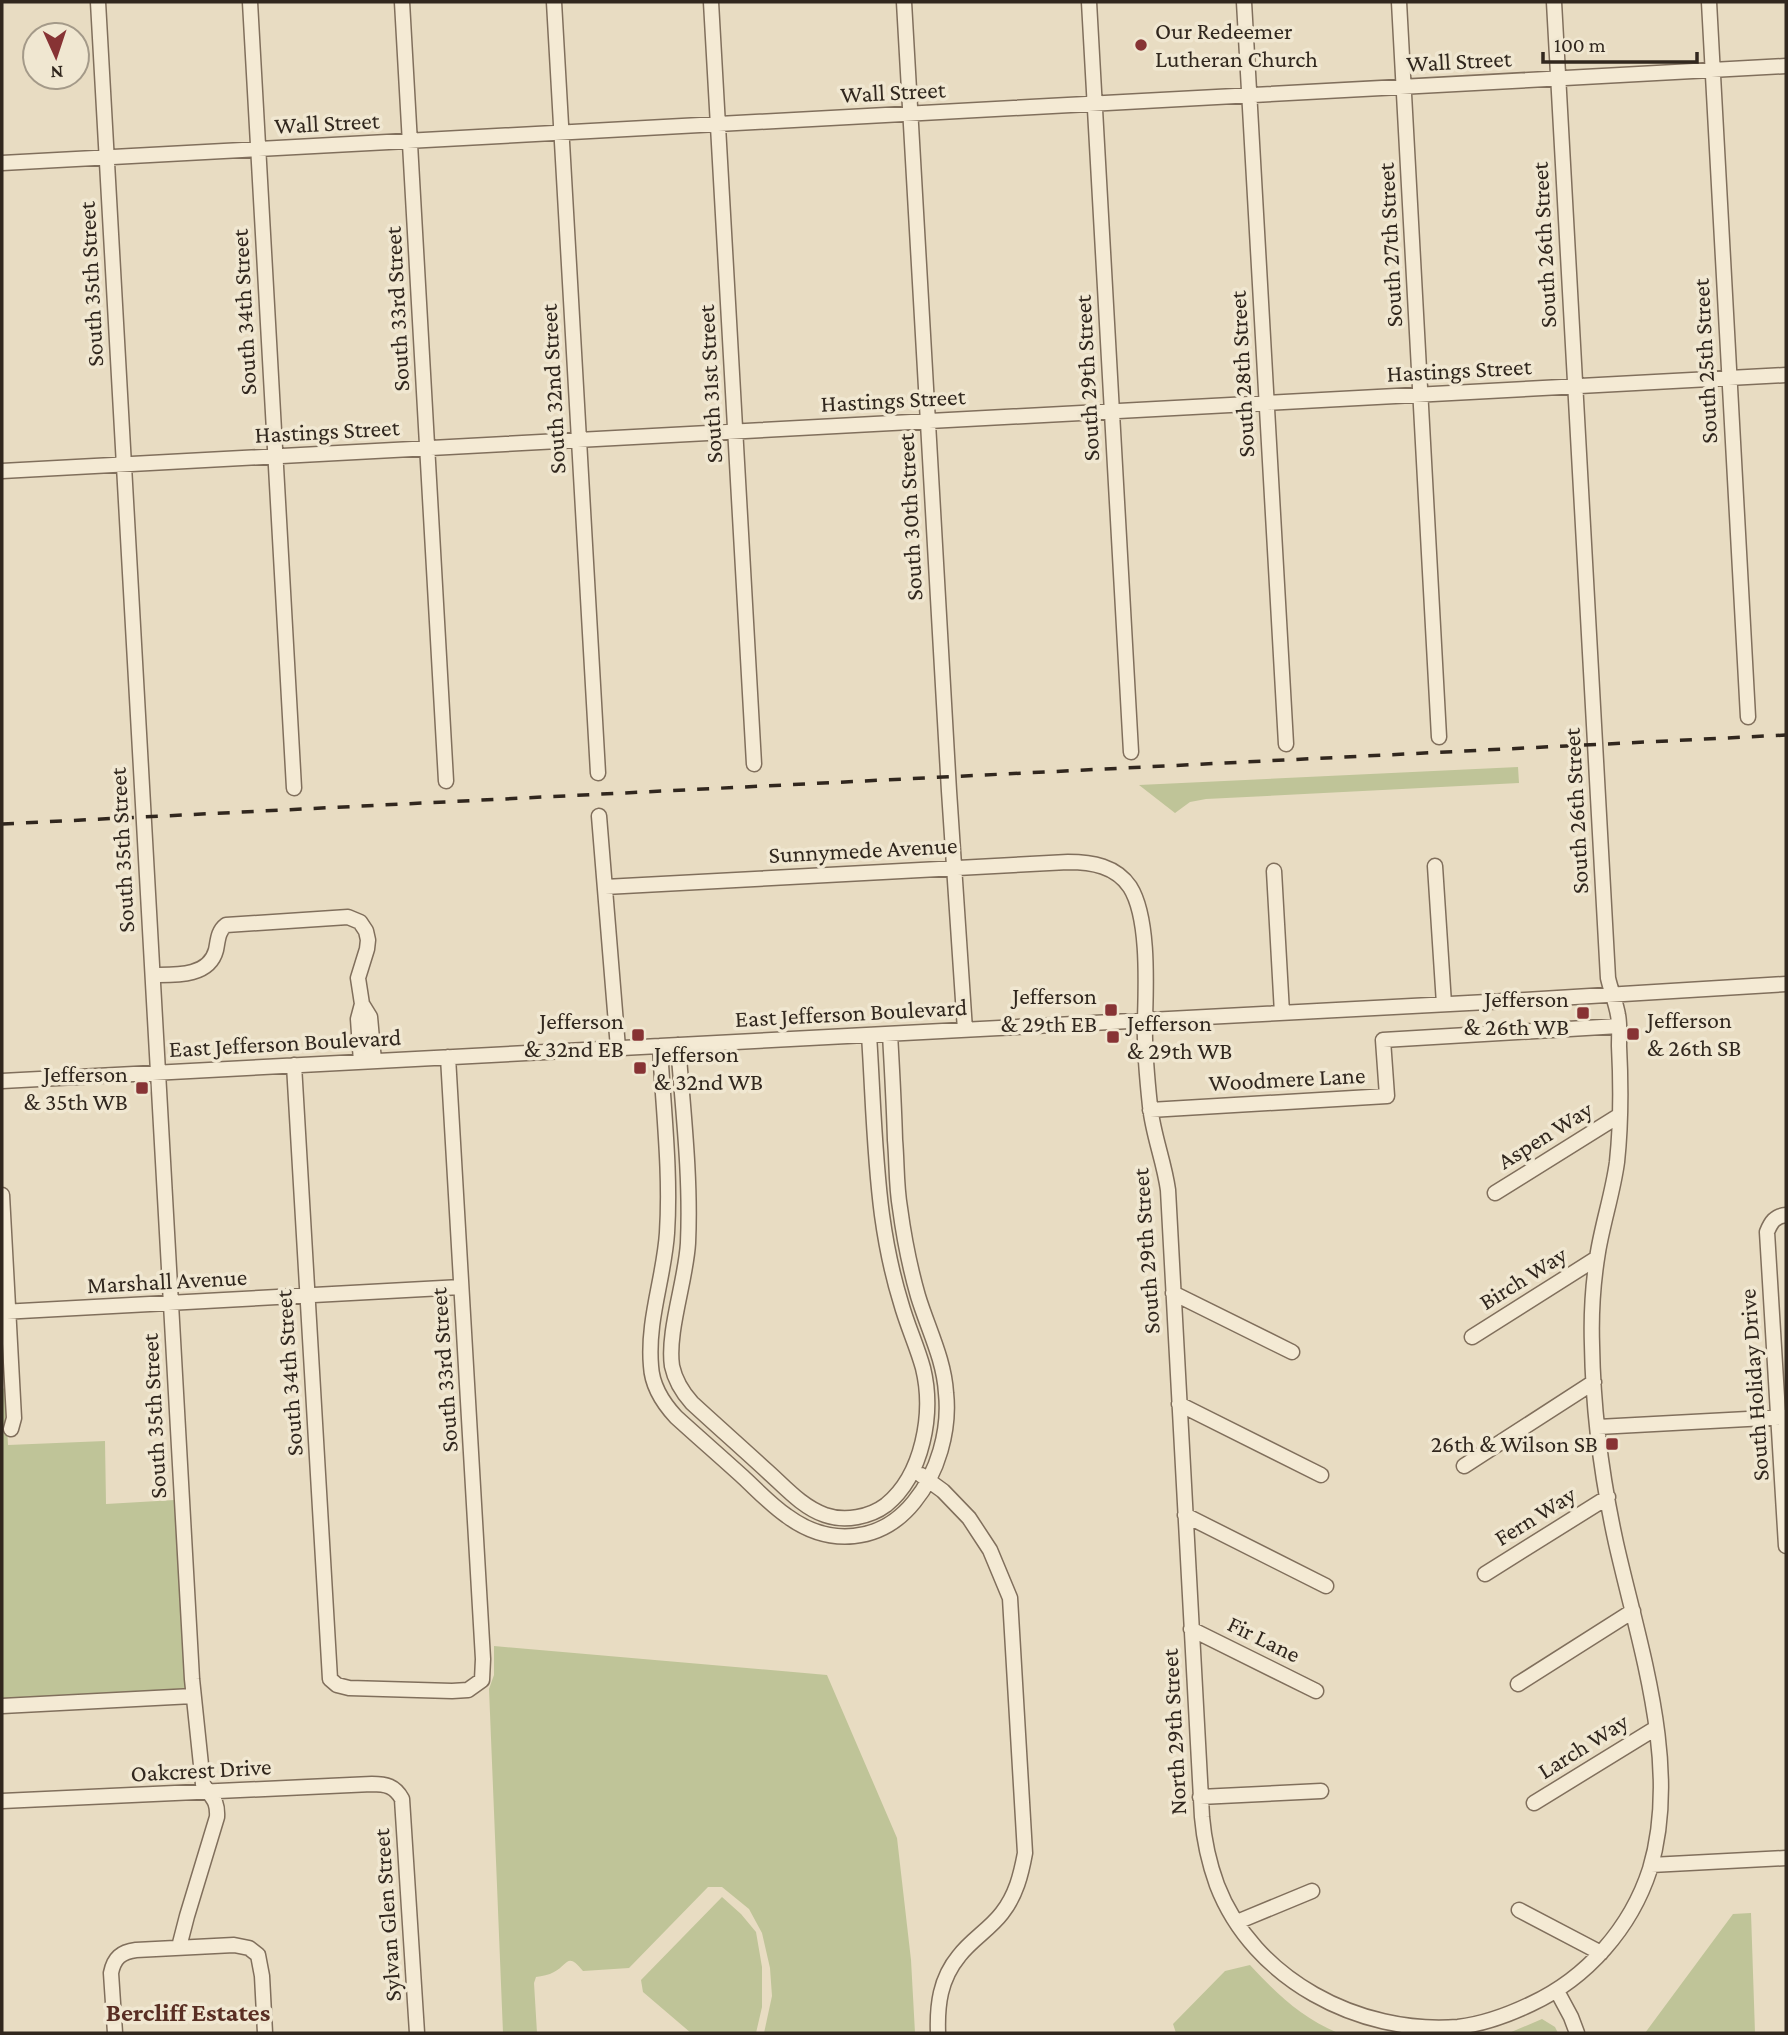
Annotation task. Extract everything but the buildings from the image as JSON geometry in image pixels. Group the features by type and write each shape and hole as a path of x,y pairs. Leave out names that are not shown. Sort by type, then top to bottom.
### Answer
{"street":[{"name":"South 35th Street","path":"98,2 193,1696 203,1784 218,1807 179,1947"},
{"name":"South 34th Street","path":"250,2 294,788"},
{"name":"South 33rd Street","path":"402,2 446,781"},
{"name":"South 32nd Street","path":"554,2 598,773"},
{"name":"South 31st Street","path":"711,2 754,764"},
{"name":"South 30th Street","path":"904,2 965,1030"},
{"name":"South 29th Street","path":"1089,2 1131,752"},
{"name":"South 28th Street","path":"1244,2 1286,744"},
{"name":"South 27th Street","path":"1399,2 1439,737"},
{"name":"South 26th Street","path":"1554,2 1607,965 1619,1026 1620,1115 1614,1178 1597,1258 1592,1316 1594,1382 1608,1497 1650,1690 1661,1779 1656,1848 1640,1894 1627,1918 1601,1953 1573,1980 1557,1991"},
{"name":"South 25th Street","path":"1709,2 1748,717"},
{"name":"Wall Street","path":"2,163 1786,66"},
{"name":"Hastings Street","path":"2,471 1786,375"},
{"path":"599,816 618,1048"},
{"name":"Sunnymede Avenue","path":"605,887 1087,862 1102,866 1121,877"},
{"path":"1436,866 1444,1004"},
{"path":"1274,871 1282,1013"},
{"name":"South 29th Street","path":"1121,877 1131,889 1139,907 1150,1110 1166,1175 1191,1629"},
{"path":"153,975 187,973 203,968 215,955 220,931 226,925 348,917 360,922 368,940 358,978 362,1004 358,1019 367,1061"},
{"name":"East Jefferson Boulevard","path":"2,1081 1786,984"},
{"name":"Woodmere Lane","path":"1150,1110 1387,1096 1383,1041 1619,1026"},
{"path":"660,1046 668,1204 665,1256 650,1344 651,1368 658,1392 667,1407 787,1517 820,1533 856,1536 874,1532 905,1513 928,1480 942,1445 946,1426 947,1394 940,1359 918,1296 900,1206 890,1034"},
{"path":"678,1045 688,1219 684,1279 672,1342 672,1366 684,1394 804,1505 827,1516 852,1518 882,1507 893,1499 905,1484 925,1431 927,1413 923,1367 900,1301 886,1240 875,1145 869,1035"},
{"name":"South 33rd Street","path":"330,1679 337,1685 349,1688 452,1691 468,1690 482,1681 478,1560 448,1057"},
{"name":"South 34th Street","path":"294,1065 330,1679"},
{"name":"Aspen Way","path":"1495,1193 1620,1115"},
{"path":"2,1195 5,1312 13,1418 11,1429"},
{"name":"South Holiday Drive","path":"1786,1215 1771,1222 1767,1232 1782,1417 1786,1546"},
{"name":"Birch Way","path":"1472,1337 1597,1258"},
{"name":"Marshall Avenue","path":"5,1312 461,1287"},
{"path":"1173,1293 1292,1352"},
{"path":"1464,1466 1594,1382"},
{"path":"1179,1404 1321,1475"},
{"path":"1598,1427 1782,1417"},
{"path":"912,1469 950,1498 969,1518 990,1550 1010,1598 1025,1853 1020,1881 1012,1898 991,1926 959,1955 943,1986 938,2003 938,2033"},
{"name":"Fern Way","path":"1485,1574 1608,1497"},
{"path":"1185,1515 1326,1586"},
{"path":"1518,1684 1633,1611"},
{"name":"Fir Lane","path":"1191,1629 1316,1690"},
{"name":"North 29th Street","path":"1191,1629 1203,1832 1218,1887 1237,1922 1266,1960 1316,1998 1363,2019 1417,2028 1456,2028 1482,2023 1506,2016 1557,1991"},
{"path":"2,1706 193,1696"},
{"name":"Larch Way","path":"1534,1803 1656,1728"},
{"name":"Oakcrest Drive","path":"2,1801 372,1784 393,1787 399,1794"},
{"path":"1200,1797 1321,1791"},
{"name":"Sylvan Glen Street","path":"399,1794 402,1799 406,1844 417,2033"},
{"path":"1651,1865 1786,1858"},
{"path":"1237,1922 1312,1891"},
{"path":"1519,1910 1601,1953"},
{"path":"115,2033 111,1973 118,1956 126,1952 234,1945 255,1951 258,1955 265,2033"},
{"path":"1557,1991 1577,2033"}],"green space":[{"path":"1518,767 1519,783 1206,799 1190,802 1175,813 1139,785"},
{"path":"5,1388 8,1445 105,1441 106,1504 175,1500 186,1694 2,1704 2,1389"},
{"path":"494,1646 827,1675 897,1838 911,1960 915,2033 764,2033 772,1996 770,1968 762,1933 749,1909 722,1887 708,1887 629,1968 583,1971 574,1962 568,1961 552,1973 536,1977 534,1983 537,2033 503,2033 489,1689 494,1675"},
{"path":"722,1897 756,1932 762,1967 762,2007 756,2033 691,2033 643,1992 641,1980"},
{"path":"1751,1913 1755,2033 1645,2033 1733,1914"},
{"path":"1250,1965 1290,2004 1312,2020 1338,2033 1176,2033 1173,2024 1225,1971"},
{"path":"1542,2019 1555,2027 1558,2033 1509,2033"}],"railway":[{"path":"2,824 1786,735"}],"place":[{"name":"Our Redeemer Lutheran Church","path":"1141,45"},
{"name":"Jefferson & 29th EB","path":"1111,1010"},
{"name":"Jefferson & 26th WB","path":"1583,1013"},
{"name":"Jefferson & 26th SB","path":"1633,1034"},
{"name":"Jefferson & 32nd EB","path":"638,1035"},
{"name":"Jefferson & 29th WB","path":"1113,1037"},
{"name":"Jefferson & 32nd WB","path":"640,1068"},
{"name":"Jefferson & 35th WB","path":"142,1088"},
{"name":"26th & Wilson SB","path":"1612,1444"}],"district":[{"name":"Bercliff Estates","path":"188,2012"}]}
